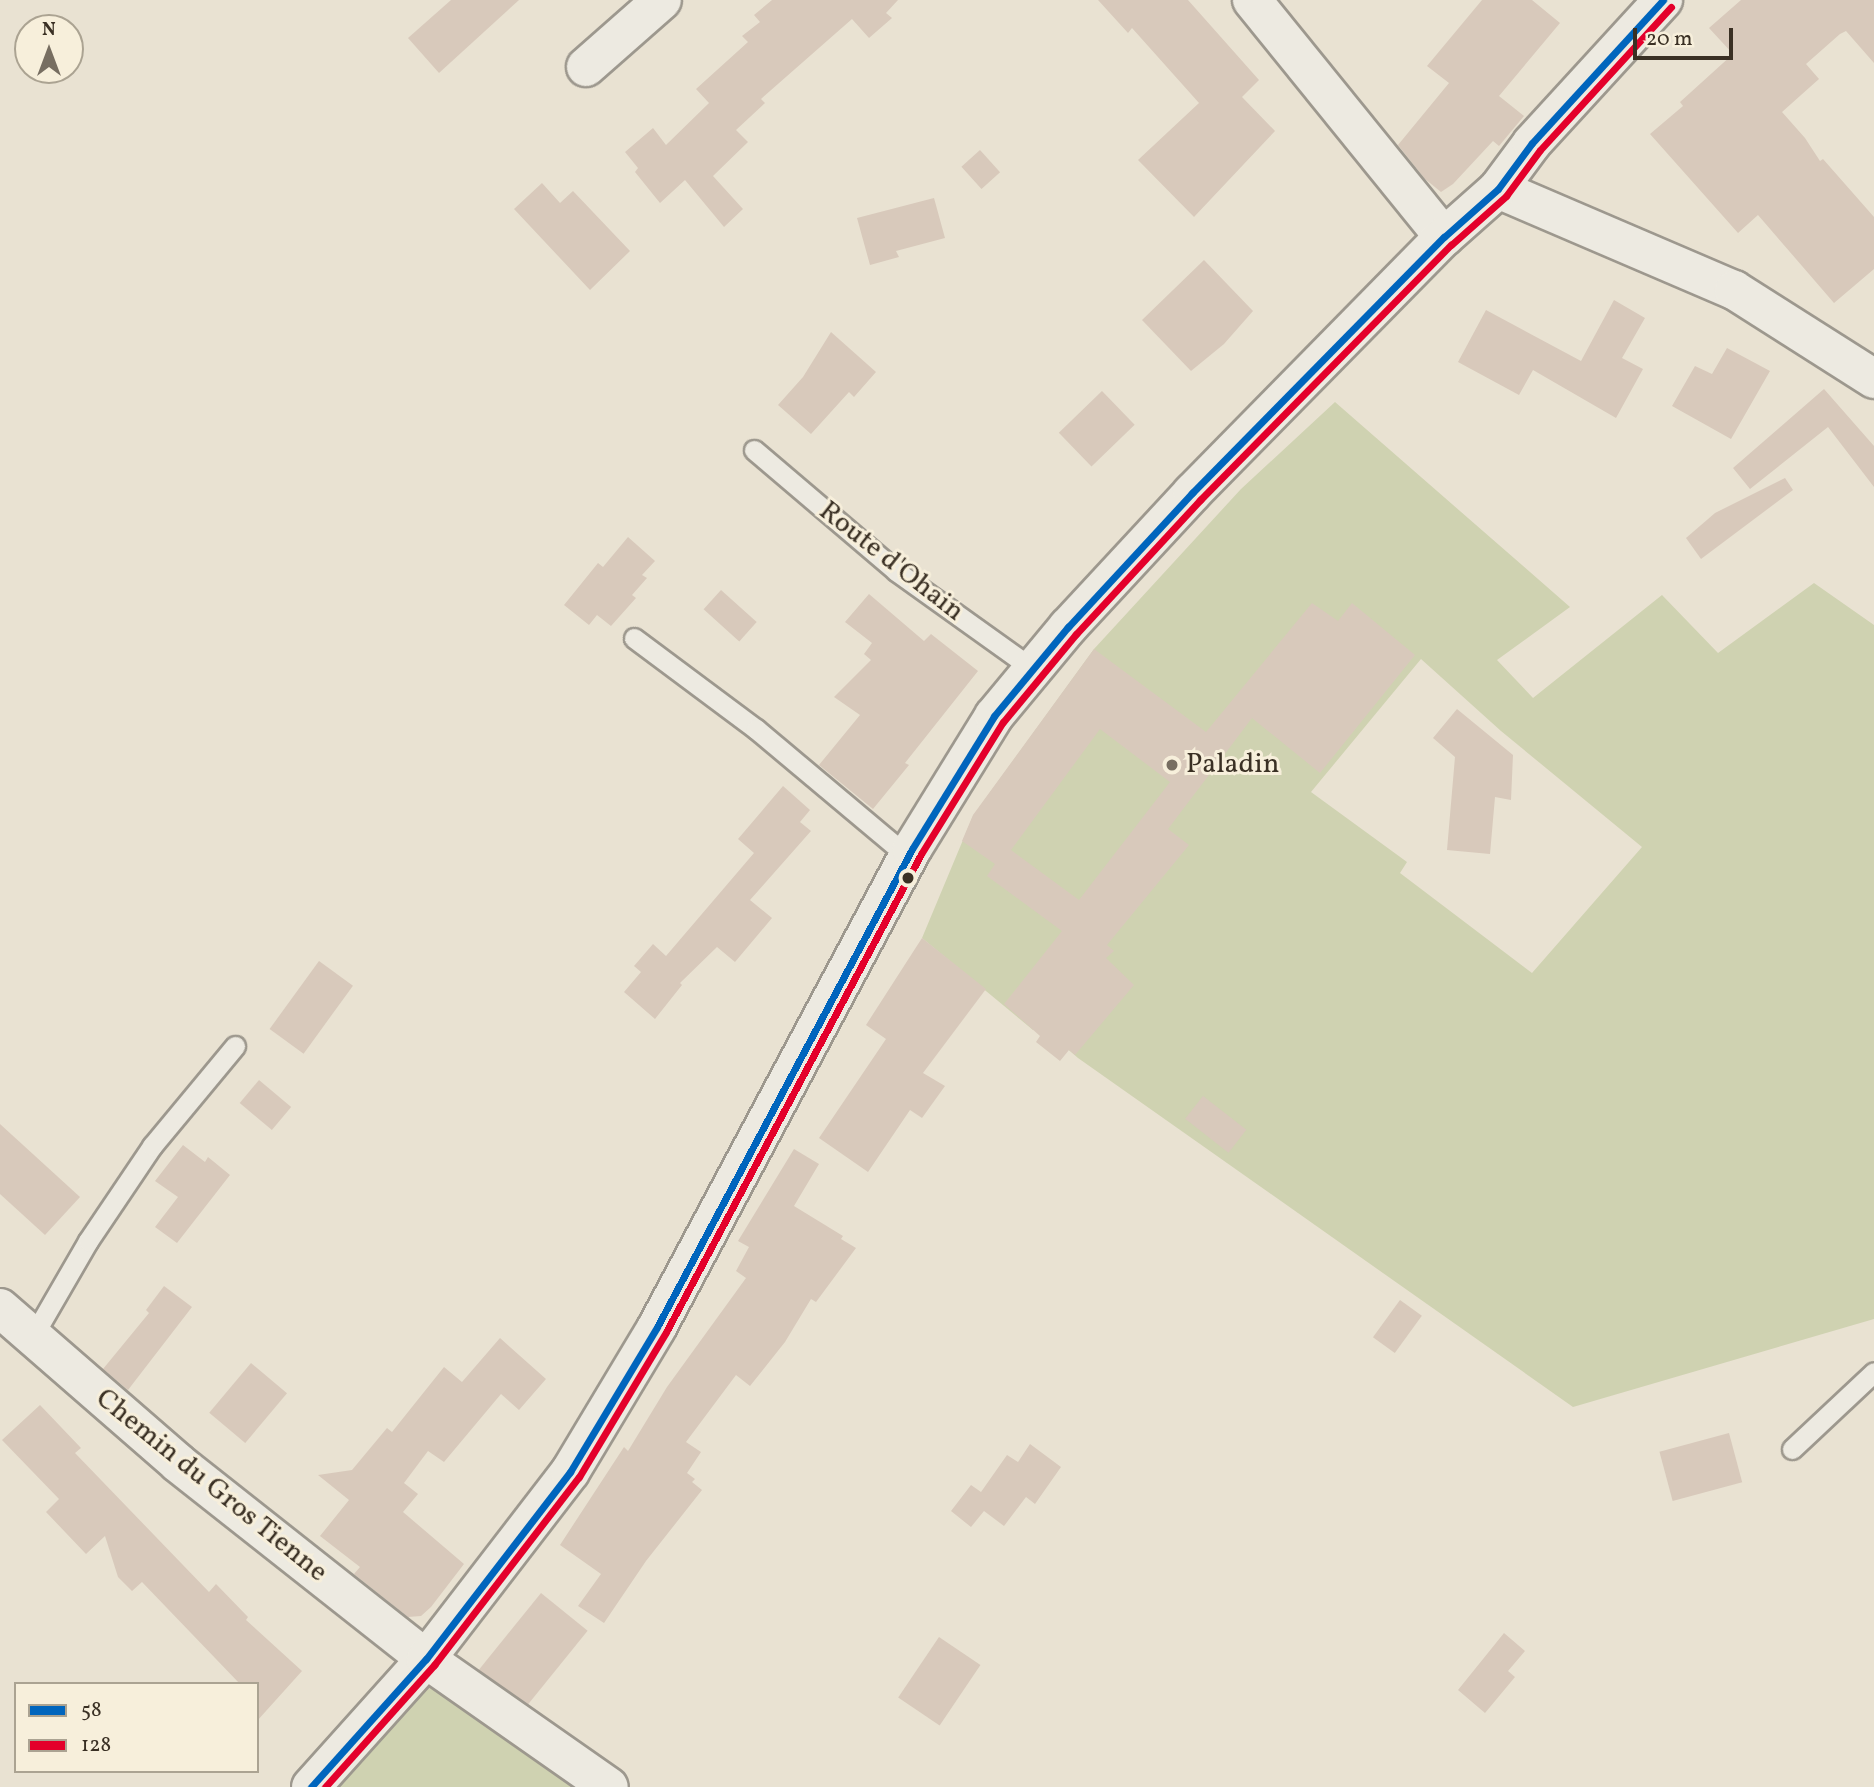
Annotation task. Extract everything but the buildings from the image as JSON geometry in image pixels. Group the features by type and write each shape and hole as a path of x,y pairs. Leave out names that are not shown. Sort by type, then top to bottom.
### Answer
{"main road":[{"path":"586,67 662,0"},
{"path":"1252,0 1444,237"},
{"path":"311,1787 426,1659 570,1472 614,1403 911,854 994,716 1192,493 1444,237 1498,189 1532,143 1664,0"},
{"path":"1498,189 1734,290 1874,379"},
{"name":"Chemin du Gros Tienne","path":"0,1308 178,1463 426,1659 609,1787"}],"lane":[{"name":"Route d'Ohain","path":"754,450 896,571 1033,669"},
{"path":"634,638 756,729 911,854"},
{"path":"33,1336 88,1241 152,1146 235,1046"},
{"path":"1792,1449 1874,1372"}],"green space":[{"path":"1335,402 1570,607 1497,660 1533,698 1662,595 1718,653 1814,583 1874,625 1874,1319 1573,1407 1078,1058 1040,1025 1033,1030 922,938 973,816 1094,649 1241,489","holes":["1421,659 1501,731 1642,847 1532,973 1400,873 1407,862 1311,792"]},
{"path":"437,1664 613,1787 330,1787"}],"transit line":[{"name":"58","path":"311,1787 426,1659 570,1472 657,1327 912,849 994,716 1068,627 1192,493 1444,237 1498,189 1532,143 1663,0"},
{"name":"128","path":"325,1787 434,1665 579,1477 666,1332 921,854 1003,722 1076,634 1200,500 1451,245 1506,196 1540,150 1671,7"}],"place":[{"name":"Paladin","path":"1172,765"}]}
